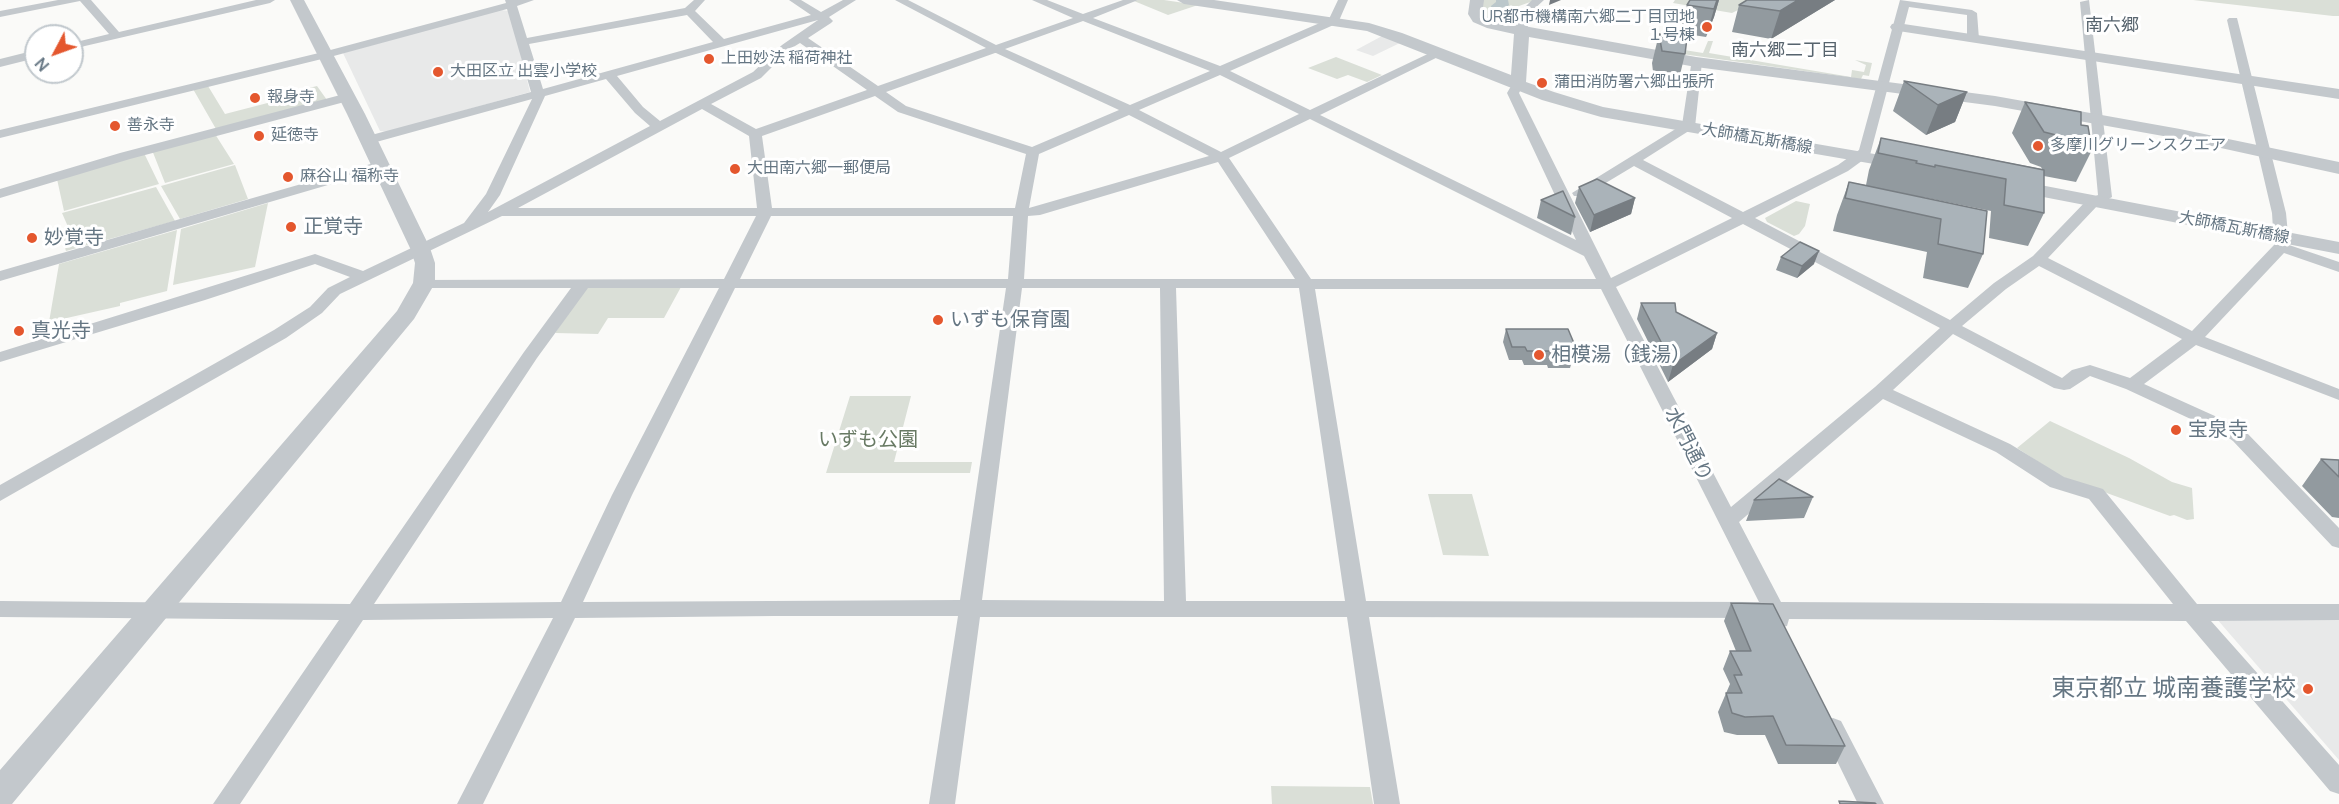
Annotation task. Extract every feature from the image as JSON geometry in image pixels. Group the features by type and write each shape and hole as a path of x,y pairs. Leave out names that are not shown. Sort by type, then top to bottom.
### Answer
{"street":[{"path":"0,14 75,0"},
{"path":"85,0 117,36"},
{"path":"84,43 270,0"},
{"path":"0,794 406,314 424,283 425,263 420,248 348,97 297,0"},
{"path":"0,134 326,55 511,2 529,0"},
{"path":"522,42 689,11 700,0"},
{"path":"0,494 280,334 316,310 334,291 499,212 757,75 786,47 827,21 794,0"},
{"path":"369,140 828,14 851,0"},
{"path":"900,0 1221,157 1306,284 1387,804"},
{"path":"1037,0 1219,70 1591,253"},
{"path":"703,105 755,134 1133,0"},
{"name":"大師橋瓦斯橋線","path":"1184,0 1369,27 1518,84 1601,112 1915,167"},
{"path":"801,38 902,109 1034,152 1334,21 1343,0"},
{"path":"1477,0 1475,14 1478,19 1492,25 1522,31 1696,62 1995,101 2262,150 2339,168"},
{"path":"1518,84 1522,31 1527,10 1539,0"},
{"path":"470,225 493,195 539,97 511,2"},
{"path":"424,283 1607,284 1843,168 1860,157 1865,152 1905,2 1972,13 1973,39"},
{"path":"1727,521 1881,391 1950,328 2000,286 2038,259 2093,202 2105,197 2085,2"},
{"path":"689,11 721,43"},
{"path":"2132,385 2193,338 2281,242 2279,213 2262,150 2233,20"},
{"path":"1897,27 2339,94"},
{"path":"499,212 1035,212 1221,157 1438,53"},
{"path":"0,63 24,57"},
{"path":"1564,201 1688,127 1696,62"},
{"path":"609,74 639,110 659,127"},
{"name":"水門通り","path":"1518,84 1513,93 1564,201 1791,645"},
{"path":"0,194 124,156 348,97"},
{"path":"470,804 568,610 622,495 765,213 755,134"},
{"path":"942,804 1015,284 1021,213 1034,152"},
{"path":"1633,160 2060,384 2064,385 2078,374 2090,370 2132,385 2230,430 2240,437 2339,541"},
{"path":"0,276 381,165"},
{"name":"大師橋瓦斯橋線","path":"1995,182 2281,242 2339,248"},
{"path":"2281,242 2339,267"},
{"path":"0,357 199,297 315,258 364,277"},
{"path":"2038,259 2193,338 2339,395"},
{"path":"226,804 583,283"},
{"path":"1167,284 1175,610"},
{"path":"1881,391 2004,448 2057,482 2096,494 2192,613 2339,783"},
{"path":"0,609 356,612 763,609 1774,610 1986,614 2339,612"},
{"path":"1821,706 1871,804"}],"shaded area":[{"name":"大田区立 出雲小学校","path":"500,10 510,11 530,92 387,132 380,131 343,53"},
{"path":"1384,35 1402,42 1373,56 1356,50"},
{"name":"東京都立 城南養護学校","path":"2216,618 2339,619 2339,760"}],"green space":[{"path":"1164,0 1198,5 1168,15 1134,1"},
{"path":"1482,0 1536,0 1519,6 1516,26 1481,17"},
{"path":"1675,0 1758,0 1732,13 1673,3"},
{"path":"2193,0 2339,0 2339,16 2333,16"},
{"path":"1708,41 1713,41 1709,53 1851,77 1852,70 1864,72 1866,65 1855,60 1872,63 1869,76 1863,75 1861,79 1675,53 1678,49 1703,53"},
{"path":"1336,57 1382,75 1367,82 1348,75 1337,79 1308,68"},
{"path":"208,86 225,114 283,99 281,95 317,86 327,100 216,129 193,89"},
{"path":"215,134 234,164 165,183 152,150"},
{"path":"144,153 159,184 64,211 57,179"},
{"path":"235,165 248,199 180,219 161,186"},
{"path":"156,187 175,221 66,251 60,232 69,229 62,213"},
{"path":"1796,201 1810,204 1805,226 1799,234 1794,236 1767,222 1765,218"},
{"path":"268,203 255,267 173,285 181,229"},
{"path":"177,230 167,291 120,303 120,306 49,322 59,264"},
{"path":"587,286 681,287 664,318 608,318 598,334 555,333"},
{"name":"いずも公園","path":"850,396 911,396 894,462 972,462 970,473 826,473"},
{"path":"2050,421 2129,458 2172,482 2192,488 2194,519 2187,520 2174,515 2170,516 2060,476 2017,448"},
{"path":"1428,494 1472,494 1489,556 1443,555"},
{"path":"1271,786 1370,787 1373,804 1272,804"}],"building":[{"path":"1690,0 1717,0 1714,9 1687,5"},
{"path":"1747,0 1798,0 1780,11 1739,5"},
{"path":"1659,34 1687,38 1685,54 1662,51"},
{"path":"1904,81 1967,92 1938,105"},
{"path":"2025,102 2081,112 2081,125 2088,126 2092,150 2058,144 2056,135 2044,132"},
{"path":"1881,138 2044,170 2044,213 2004,205 2006,179 1935,165 1935,167 1878,153"},
{"path":"1597,179 1635,198 1594,215 1579,187"},
{"path":"1849,182 1987,211 1983,254 1938,244 1941,219 1845,198"},
{"path":"1563,191 1575,217 1541,200"},
{"path":"1800,242 1819,251 1802,266 1781,257"},
{"path":"1641,303 1675,303 1676,312 1717,333 1673,365"},
{"path":"1506,329 1568,329 1576,348 1571,348 1573,355 1551,355 1550,351 1527,351 1525,347 1512,347"},
{"path":"2321,459 2339,460 2339,477"},
{"path":"1779,479 1813,497 1754,500"},
{"path":"1731,603 1773,604 1845,746 1786,745 1773,716 1745,717 1732,713 1726,693 1742,693 1734,675 1742,675 1730,651 1751,651"},
{"path":"1839,801 1875,803 1876,804 1840,804"}],"waterway":[{"path":"1496,9 1497,6 1503,5 1502,0"}],"place":[{"name":"UR都市機構南六郷二丁目団地 １号棟","path":"1707,27"},
{"name":"上田妙法 稲荷神社","path":"709,59"},
{"name":"大田区立 出雲小学校","path":"438,72"},
{"name":"蒲田消防署六郷出張所","path":"1542,83"},
{"name":"報身寺","path":"255,98"},
{"name":"善永寺","path":"115,126"},
{"name":"延徳寺","path":"259,136"},
{"name":"多摩川グリーンスクエア","path":"2038,146"},
{"name":"大田南六郷一郵便局","path":"735,169"},
{"name":"麻谷山 福称寺","path":"288,177"},
{"name":"正覚寺","path":"291,227"},
{"name":"妙覚寺","path":"32,238"},
{"name":"いずも保育園","path":"938,320"},
{"name":"真光寺","path":"19,331"},
{"name":"相模湯（銭湯）","path":"1539,355"},
{"name":"宝泉寺","path":"2176,430"},
{"name":"東京都立 城南養護学校","path":"2308,689"}],"district":[{"name":"南六郷","path":"2112,26"},
{"name":"南六郷二丁目","path":"1785,51"}]}
